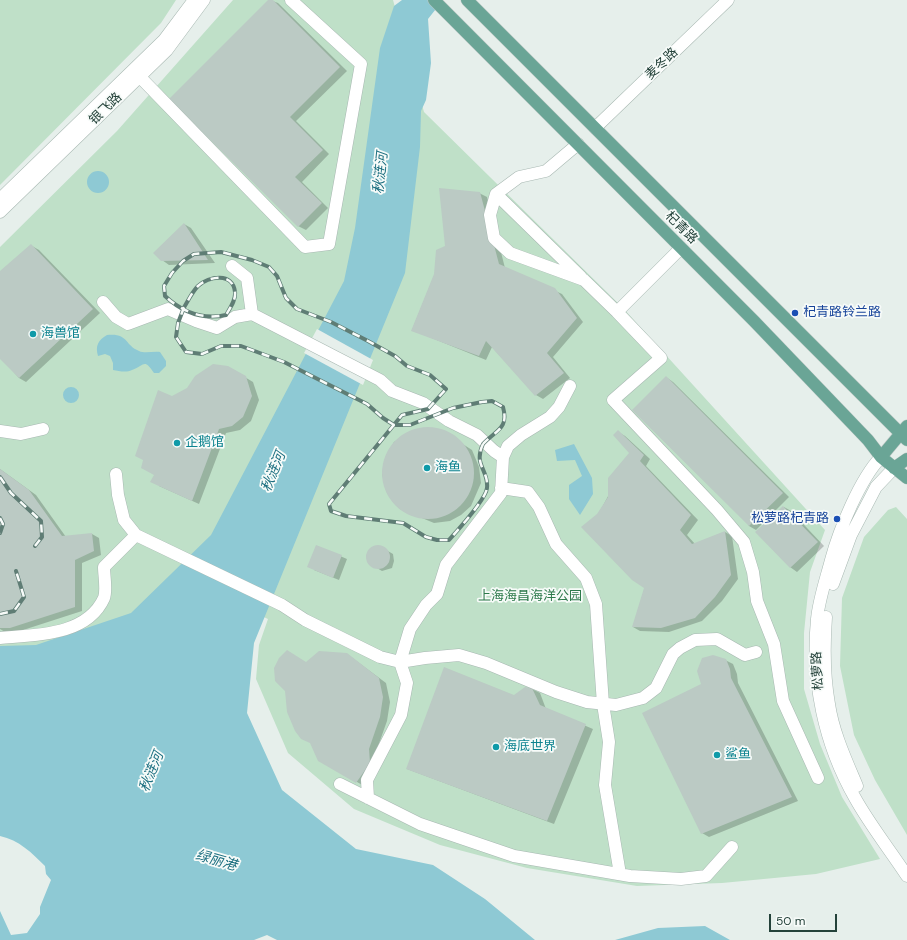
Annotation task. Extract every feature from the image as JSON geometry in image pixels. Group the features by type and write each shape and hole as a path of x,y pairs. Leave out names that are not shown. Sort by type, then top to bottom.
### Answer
{"main road":[{"name":"杞青路","path":"434,0 681,248 868,440 881,457 907,478"},
{"name":"杞青路","path":"467,0 904,433"},
{"path":"881,457 904,433"},
{"path":"894,468 907,459"}],"street":[{"path":"0,199 164,40 194,0"},
{"name":"银飞路","path":"0,212 168,50 204,0"},
{"path":"140,77 305,247 330,244 361,64 291,0"},
{"name":"麦冬路","path":"595,128 728,0"},
{"path":"578,144 546,171 519,177 496,194 490,215 494,238 510,254 584,280"},
{"path":"496,194 617,312 661,358 613,400 744,542 754,572 757,601 774,644 783,701 818,778"},
{"path":"617,312 681,248"},
{"path":"232,266 247,278 252,314"},
{"path":"103,302 116,317 128,324 168,309 217,328 235,317 252,314 303,342 380,380 392,391 423,403 449,421 477,435 494,451 503,457"},
{"path":"368,798 368,780 401,715 407,683 400,662 410,629 426,605 437,594 446,565 501,493 503,457 508,446 517,438 550,417 559,407 570,386"},
{"path":"0,431 21,434 43,429"},
{"name":"松萝路","path":"881,457 873,466 845,521 834,551 818,618 817,666 820,700 828,735 838,766 870,822 907,876"},
{"name":"松萝路","path":"894,468 876,487 851,535 835,576 825,618 826,672 829,704 837,734 852,776 860,794 877,822 907,864"},
{"path":"116,474 118,495 124,520 136,535 282,605 305,620 380,657 400,662 459,656 486,663 556,692 587,702 616,705 643,698 656,688 673,654 680,648 695,640 717,639 745,655 756,652"},
{"path":"501,488 528,492 539,507 556,544 586,578 596,604 603,704 608,742 605,785 620,874"},
{"path":"0,638 59,632 93,616 104,597 104,567 136,535"},
{"path":"340,784 420,824 514,856 620,874 681,879 706,876 732,847"}],"green space":[{"path":"0,0 176,0 161,23 0,185"},
{"name":"上海海昌海洋公园","path":"233,0 393,0 424,112 623,308 825,530 810,572 804,633 804,689 820,744 842,797 880,859 816,874 722,883 637,886 527,868 440,845 354,809 288,753 256,679 259,645 268,619 185,580 132,624 75,643 0,650 0,247 117,131"},
{"path":"896,507 907,519 907,835 875,780 854,735 840,666 842,598 864,537 888,510"}],"water":[{"path":"402,0 443,0 428,19 431,63 426,100 421,111 420,147 405,273 254,643 247,713 282,790 356,849 433,865 485,899 535,940 277,940 267,935 254,940 0,940 0,911 11,935 27,933 40,914 40,907 51,880 46,874 45,866 30,852 19,844 0,836 0,646 36,645 131,613 211,535 344,281 355,228 380,48 394,6"},
{"path":"98,171 106,174 109,182 106,190 98,193 90,190 87,182 90,174"},
{"path":"107,335 114,335 123,338 134,349 141,352 160,352 166,361 166,366 159,373 154,373 146,364 132,370 122,372 113,370 113,363 110,356 105,354 98,356 97,352 98,344 101,339"},
{"path":"71,387 77,389 79,395 77,401 71,403 65,401 63,395 65,389"},
{"path":"574,444 592,478 593,494 580,515 569,499 569,485 582,476 575,460 557,461 555,450"},
{"path":"705,926 730,940 615,940 658,928"}],"pier":[{"path":"317,329 373,360 363,385 304,353"}],"building":[{"path":"268,0 273,0 340,67 290,117 323,150 295,177 322,203 298,227 169,99"},
{"path":"439,188 480,192 499,264 555,288 577,318 547,353 564,373 535,396 486,341 479,356 411,331 434,274 436,250 445,246"},
{"path":"184,223 208,260 161,261 153,253"},
{"name":"海兽馆","path":"31,244 93,309 19,378 0,359 0,271"},
{"name":"企鹅馆","path":"213,364 228,366 246,376 252,396 243,417 232,426 219,429 192,501 150,482 154,475 141,468 143,460 135,456 158,390 172,396 187,388 195,376"},
{"path":"666,376 783,493 749,526 632,410"},
{"name":"海鱼","path":"428,427 445,431 460,441 470,456 474,473 470,490 460,505 445,515 428,519 411,515 396,505 386,490 382,473 386,456 396,441 411,431"},
{"path":"618,430 644,455 640,461 691,515 680,530 692,544 725,531 731,575 715,597 695,618 661,628 632,627 644,588 632,580 581,527 597,514 608,497 608,478 629,453 613,435"},
{"path":"0,469 29,490 62,536 92,533 94,551 75,560 75,607 10,628 0,628"},
{"path":"783,506 818,542 790,568 755,532"},
{"path":"316,545 342,555 333,578 307,567"},
{"path":"378,545 386,549 390,557 386,565 378,569 370,565 366,557 370,549"},
{"path":"287,650 306,662 319,651 347,653 379,678 383,697 380,717 369,749 370,763 356,783 318,761 310,743 301,739 295,731 287,712 285,691 275,681 274,668 279,658"},
{"name":"鲨鱼","path":"713,655 726,659 730,669 731,678 792,797 701,834 642,713 701,684 697,671 702,658"},
{"name":"海底世界","path":"444,667 514,695 525,687 532,688 540,705 586,724 547,821 406,769"}],"railway":[{"path":"483,444 480,451 480,462 486,476 487,488 482,499 449,540 437,540 426,537 403,523 346,516 331,511 329,504 402,415 428,409 446,389 430,375 407,366 395,356 368,341 331,322 297,309 286,298 277,276 269,267 252,260 221,252 194,254 183,261 172,273 164,286 165,296 172,302 178,306 186,310 193,313 209,316 226,315 235,298 235,292 230,281 220,278 208,280 198,286 190,297 185,306 183,309 178,323 176,337 186,352 202,354 221,346 241,346 284,362 367,404 383,418 394,425 410,425 453,408 492,401 503,407 503,425 483,444"},
{"path":"0,477 11,493 41,521 42,537 35,546"},
{"path":"0,518 3,524 0,533"},
{"path":"0,614 14,611 24,597 16,571"}],"place":[{"name":"杞青路铃兰路","path":"795,313"},
{"name":"海兽馆","path":"33,334"},
{"name":"企鹅馆","path":"177,443"},
{"name":"海鱼","path":"427,468"},
{"name":"松萝路杞青路","path":"837,519"},
{"name":"海底世界","path":"496,747"},
{"name":"鲨鱼","path":"717,755"}],"water label":[{"name":"秋涟河","path":"381,173"},
{"name":"秋涟河","path":"274,472"},
{"name":"秋涟河","path":"152,772"},
{"name":"绿丽港","path":"216,861"}]}
